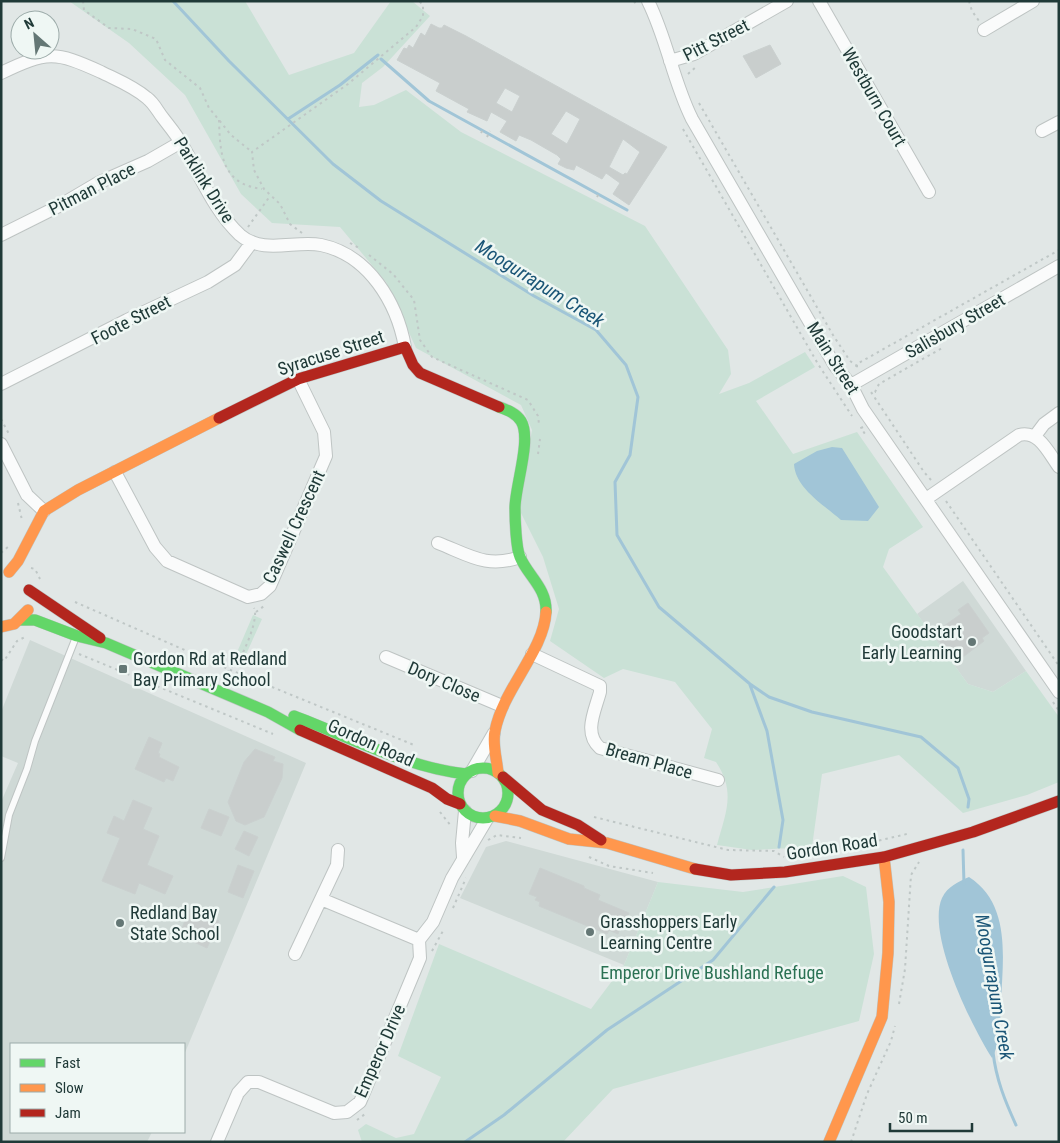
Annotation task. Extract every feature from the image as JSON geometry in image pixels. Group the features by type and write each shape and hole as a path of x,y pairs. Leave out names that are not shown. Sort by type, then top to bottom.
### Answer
{"street":[{"name":"Main Street","path":"648,1 660,27 670,61 692,118 836,366 851,385 863,408 1059,692"},
{"name":"Pitt Street","path":"670,61 694,54 787,1"},
{"name":"Westburn Court","path":"818,1 929,192"},
{"path":"984,29 1032,1"},
{"name":"Parklink Drive","path":"1,73 35,58 50,55 69,58 134,88 149,99 181,142 226,221 242,236 269,246 321,245 355,259 385,290 402,330 405,347"},
{"path":"1042,131 1059,122"},
{"name":"Pitman Place","path":"1,234 59,206 98,183 148,161 181,142"},
{"name":"Foote Street","path":"1,384 127,320 208,282 235,265 248,237"},
{"name":"Salisbury Street","path":"851,385 1059,266"},
{"name":"Syracuse Street","path":"44,511 78,490 243,405 298,379 405,347 413,365 420,372 513,413 521,421 525,434 516,507 520,556 533,575 546,603 545,627 502,706 494,733"},
{"name":"Caswell Crescent","path":"115,472 155,547 167,561 248,597 261,594 270,586 326,456 324,432 298,379"},
{"path":"1035,436 1044,424 1059,413"},
{"path":"926,499 1019,435 1027,433 1035,436 1059,466"},
{"path":"1,444 27,495 44,511 18,561 5,572"},
{"path":"438,543 489,563 509,561 520,556"},
{"name":"Gordon Road","path":"5,572 21,578 29,590 106,642 268,712 290,726 432,788 462,807"},
{"path":"20,620 29,606 29,590"},
{"name":"Gordon Road","path":"1,627 14,624 20,620 35,620 77,636 106,642"},
{"name":"Bream Place","path":"532,654 600,686 590,729 593,740 600,748 718,780"},
{"name":"Dory Close","path":"386,657 502,706"},
{"name":"Gordon Road","path":"268,712 290,714 446,772 470,772"},
{"path":"463,857 462,807 459,788 494,733"},
{"path":"462,807 479,818 491,817 501,812 508,798 508,790 500,774 494,733"},
{"path":"470,772 485,768 500,774"},
{"name":"Gordon Road","path":"500,774 542,810 578,825 607,843"},
{"name":"Gordon Road","path":"491,817 520,821 569,839 607,843 660,860 708,872 731,875 785,872 884,857 973,832 1059,801"},
{"path":"321,899 419,940 433,922 463,857 491,817"},
{"path":"295,954 337,865 338,850"},
{"path":"829,1142 882,1017 888,953 889,902 884,857"},
{"name":"Emperor Drive","path":"217,1142 238,1093 248,1082 259,1082 334,1113 347,1112 360,1102 420,958 419,940"}],"lane":[{"path":"1,858 9,815 27,769 35,741 77,636"}],"path":[{"path":"83,1 84,10 109,28 132,29 156,39 165,60 200,88 209,108 231,135 252,152 254,170 264,189 280,204 290,224 303,234"},
{"path":"252,152 348,84 416,27 423,16 423,5 419,1"},
{"path":"969,1 972,11 984,29"},
{"path":"686,78 697,66 696,64"},
{"path":"698,101 833,335 850,361 856,364 857,369 858,364 1059,250"},
{"path":"219,120 220,152 225,168 241,182 252,188 264,189"},
{"path":"481,133 484,128"},
{"path":"487,137 490,131"},
{"path":"597,197 600,192"},
{"path":"248,237 271,196"},
{"path":"347,242 355,244 393,274 414,300 420,340 432,357 528,400 538,416 539,425"},
{"path":"932,482 872,392 875,392 879,384 946,345"},
{"path":"538,454 540,435"},
{"path":"16,498 23,515 22,525"},
{"path":"946,501 1059,666"},
{"path":"1,553 12,542"},
{"path":"34,563 44,584"},
{"path":"30,568 35,568"},
{"path":"228,669 240,658 257,616 248,597"},
{"path":"72,601 228,669 415,746"},
{"path":"1,659 4,661 17,641 32,634"},
{"path":"71,651 275,735"},
{"path":"436,809 450,823 452,828"},
{"path":"590,815 728,850 774,851 790,860"},
{"path":"855,846 913,833"},
{"path":"484,844 497,835 508,835 527,840"},
{"path":"583,855 609,866 652,874 660,860"},
{"path":"450,915 467,876"},
{"path":"432,954 435,942 446,923"},
{"path":"354,1122 362,1118 370,1109"}],"shaded area":[{"name":"Goodstart Early Learning","path":"963,581 1026,671 993,692 968,684 917,614"},
{"name":"Redland Bay State School","path":"30,640 306,763 185,1053 185,1043 10,1043 10,1133 152,1133 147,1142 1,1142 1,802 18,763 1,756 1,712"},
{"name":"Grasshoppers Early Learning Centre","path":"506,841 658,882 624,965 460,898 486,847"}],"green space":[{"path":"69,1 245,1 289,75 354,53 391,1 412,1 430,16 383,67 362,83 359,107 374,105 406,90 461,132 645,226 728,350 731,374 719,394 749,383 805,352 815,367 756,401 793,454 857,432 923,527 889,549 883,567 968,684 993,692 1026,671 1059,717 1059,782 1027,795 963,813 899,755 822,774 812,847 752,850 717,845 726,812 726,783 716,762 704,758 712,729 675,682 623,669 604,678 550,641 559,609 543,557 519,509 532,430 521,405 416,348 386,282 340,227 272,223 241,194 185,95 129,43"},
{"path":"253,615 262,619 240,668 232,664"},
{"name":"Emperor Drive Bushland Refuge","path":"843,876 866,887 874,954 859,1021 613,1089 563,1142 362,1142 358,1130 366,1124 396,1138 414,1134 441,1077 398,1056 439,944 591,1009 624,965 658,882 743,892"}],"water":[{"path":"832,447 842,448 879,507 868,521 841,520 811,495 799,481 794,464 817,451"},
{"path":"969,877 983,888 992,902 998,917 1001,933 1003,967 999,1038 992,1058 963,1003 940,934 939,914 944,894 950,887"}],"building":[{"path":"431,24 439,28 442,28 444,25 667,147 629,205 613,194 620,183 606,173 602,179 576,165 574,170 558,164 561,159 557,155 531,140 519,135 516,141 500,132 507,121 491,112 487,121 467,112 469,109 436,91 440,83 397,60 404,48 407,49 409,45 413,48 421,33 425,36","holes":["505,88 520,96 512,112 496,103","566,111 580,119 567,144 551,134","623,139 640,152 627,174 623,175 609,167"]},
{"path":"770,45 781,64 756,78 743,56"},
{"path":"968,603 989,633 982,638 984,641 955,663 934,633 961,614 958,610"},
{"path":"149,737 162,743 158,753 160,754 159,757 179,767 173,781 166,778 164,782 135,769"},
{"path":"255,749 275,757 273,761 283,764 282,778 264,817 245,825 236,821 228,802 244,762"},
{"path":"133,800 152,808 143,829 159,836 147,865 173,876 165,894 139,883 135,894 102,881 120,838 107,833 114,816 124,821"},
{"path":"209,809 229,817 221,836 201,828"},
{"path":"244,831 258,837 249,856 235,849"},
{"path":"238,865 254,871 243,898 228,892"},
{"path":"540,868 584,886 584,888 600,895 598,900 629,913 623,929 620,928 618,934 609,930 607,934 539,906 540,902 535,900 537,897 529,894"},
{"path":"190,909 219,921 207,948 179,935"}],"waterway":[{"name":"Moogurrapum Creek","path":"173,1 229,61 333,164 381,201 534,296 596,330 626,365 638,397 630,455 615,482 617,535 659,607 750,684 769,697 812,712 921,737 958,768 969,799 968,807"},
{"path":"288,119 340,85 378,55"},
{"path":"381,59 429,101 627,210"},
{"name":"Moogurrapum Creek","path":"750,685 767,731 783,820 779,847"},
{"name":"Moogurrapum Creek","path":"963,850 964,884"},
{"path":"465,1142 504,1115 607,1030 713,960 774,887"},
{"name":"Moogurrapum Creek","path":"993,1052 1001,1090 1016,1125"}],"traffic: fast":[{"path":"499,407 517,416 524,429 524,451 515,508 517,540 520,557 540,589 546,612"},
{"path":"20,620 35,620 77,636 106,643 268,712 300,730"},
{"path":"294,716 402,759 424,766 467,774"},
{"path":"478,768 488,768 501,775 508,788 508,793 508,798 501,811 488,818 478,818 469,814 462,807 458,798 458,788 462,779 469,772 478,768"}],"traffic: slow":[{"path":"9,572 18,561 44,511 78,490 219,418"},
{"path":"1,627 14,624 28,610"},
{"path":"498,773 494,741 499,715 538,641 544,627 546,612"},
{"path":"495,816 520,821 569,839 607,843 695,869"},
{"path":"829,1142 882,1017 888,953 889,902 884,857"}],"traffic: jam":[{"path":"219,418 298,379 405,347 413,365 420,373 499,407"},
{"path":"29,590 100,638"},
{"path":"300,730 432,788 447,799 460,804"},
{"path":"503,777 542,810 578,825 601,840"},
{"path":"695,869 731,875 785,872 884,857 973,832 1059,801"}],"place":[{"name":"Goodstart Early Learning","path":"972,642"},
{"name":"Gordon Rd at Redland Bay Primary School","path":"123,669"},
{"name":"Redland Bay State School","path":"120,923"},
{"name":"Grasshoppers Early Learning Centre","path":"590,932"}]}
